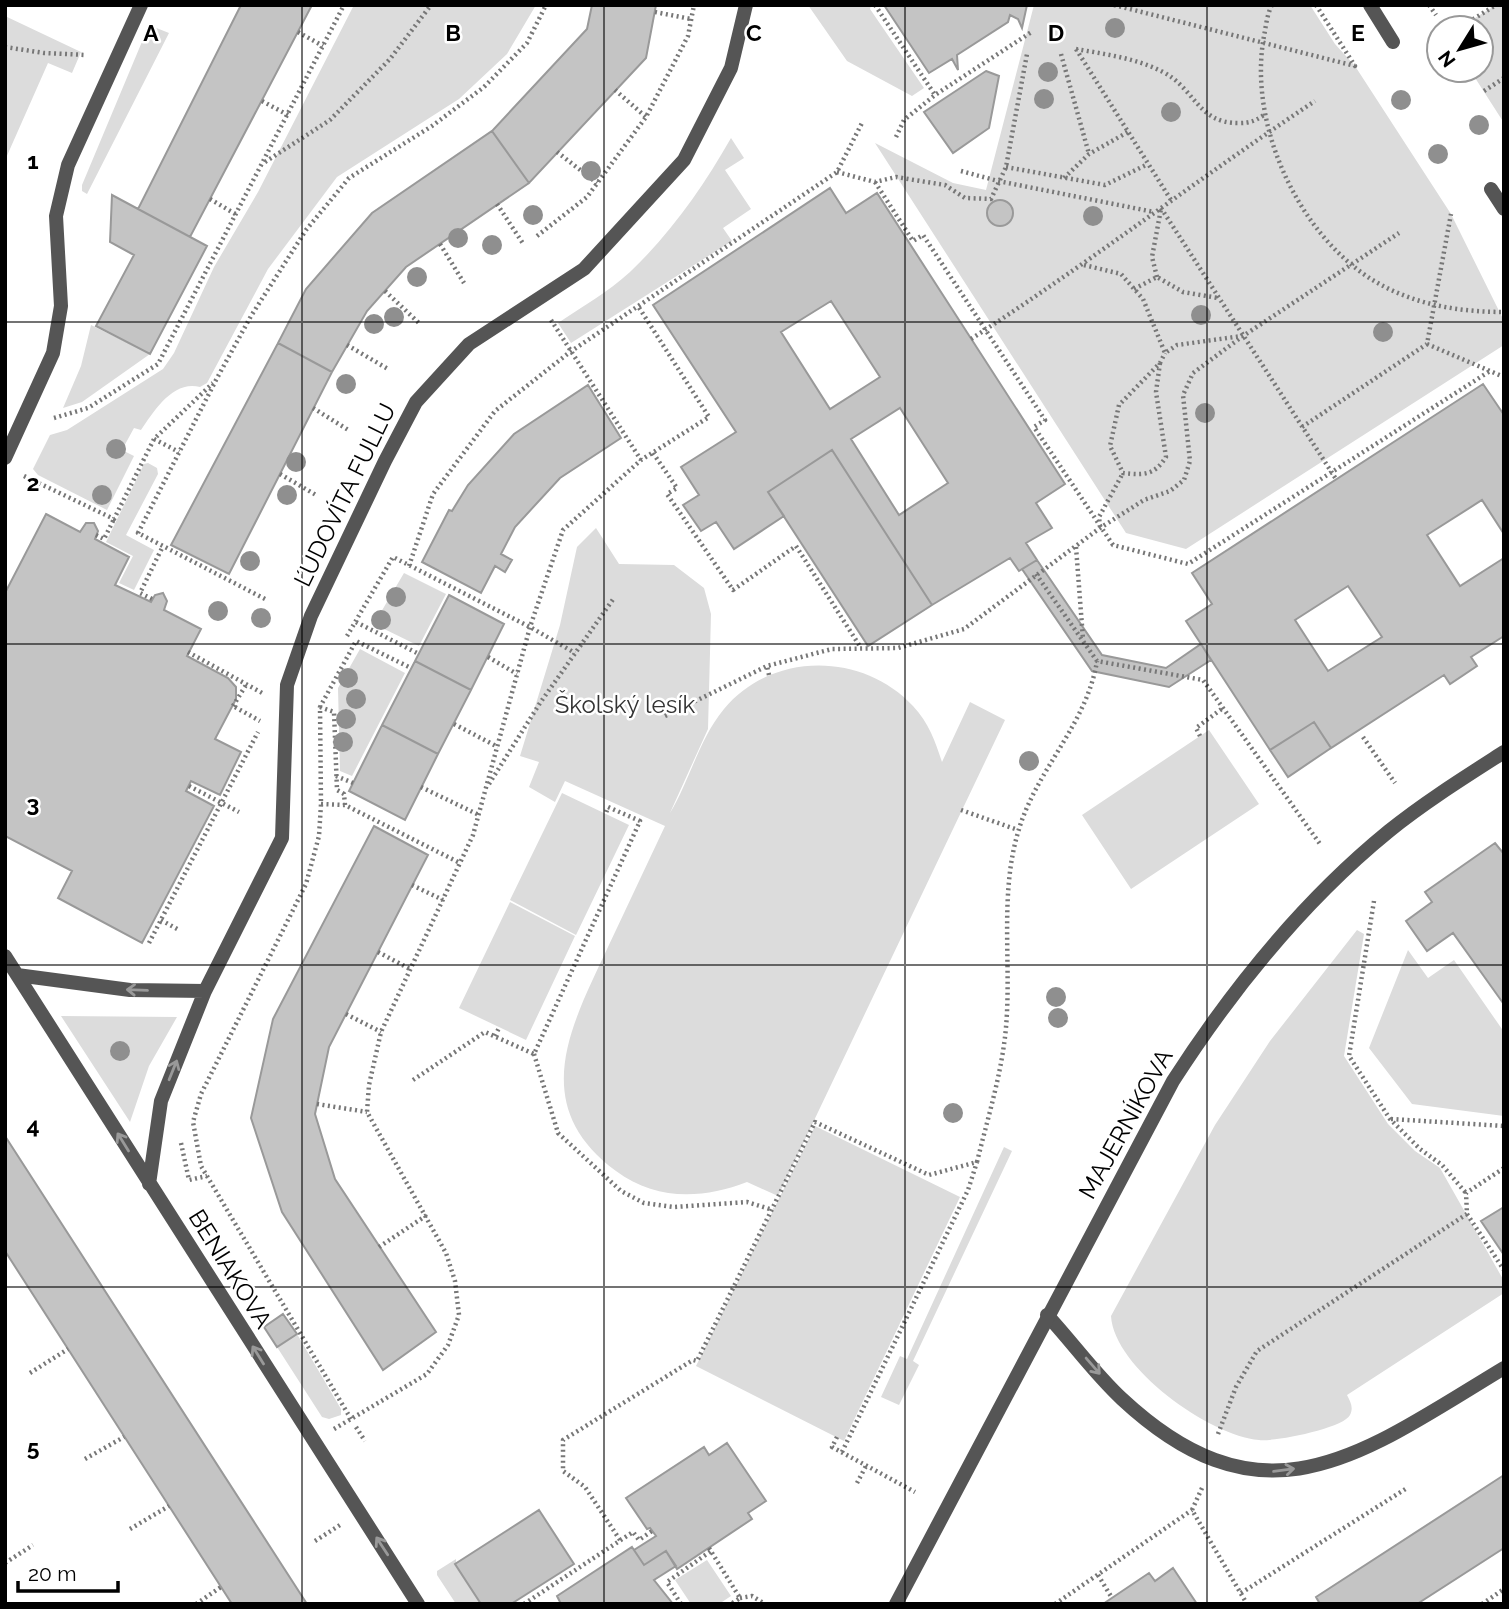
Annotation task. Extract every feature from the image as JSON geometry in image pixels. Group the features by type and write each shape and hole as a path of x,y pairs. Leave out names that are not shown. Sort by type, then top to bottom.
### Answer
{"street":[{"path":"5,458 53,353 61,306 56,216 68,164 141,5"},
{"name":"ĽUDOVÍTA FULLU","path":"149,1184 160,1101 205,991 282,838 287,685 310,616 416,402 469,344 584,270 684,160 731,68 746,5"},
{"path":"1370,5 1393,42"},
{"path":"1491,189 1504,209"},
{"name":"MAJERNÍKOVA","path":"896,1604 1173,1081 1215,1018 1315,897 1390,831 1504,752"},
{"name":"BENIAKOVA","path":"5,956 418,1604"},
{"path":"17,975 130,990 205,991"},
{"path":"1047,1315 1119,1397 1157,1430 1179,1445 1210,1460 1254,1471 1303,1467 1352,1454 1408,1426 1504,1368"}],"path":[{"path":"54,418 88,408 158,364 344,5"},
{"path":"264,163 330,120 390,59 431,5"},
{"path":"265,599 138,533 251,316 306,230 349,178 432,126 484,87 527,43 546,5"},
{"path":"537,236 587,197 646,117 688,36 694,5"},
{"path":"875,5 935,95"},
{"path":"1114,5 1355,66 1316,5"},
{"path":"1272,5 1260,63 1264,115 1279,163 1302,206 1332,245 1371,279 1416,301 1466,312 1504,312"},
{"path":"655,12 691,19"},
{"path":"895,137 904,120 935,95 1032,31"},
{"path":"298,32 323,46"},
{"path":"5,47 44,53 86,55"},
{"path":"1171,200 1076,49 1142,63 1164,72 1183,86 1202,110 1220,123 1253,122 1264,115"},
{"path":"837,172 875,182 896,177 945,185 965,198 991,199 1006,167 1027,54"},
{"path":"1061,54 1089,154"},
{"path":"1484,91 1504,78"},
{"path":"615,90 646,117"},
{"path":"971,339 1084,265 1171,200 1315,101"},
{"path":"261,102 288,115"},
{"path":"409,566 433,494 495,411 570,352 837,172 863,121"},
{"path":"1064,178 1089,154 1128,132"},
{"path":"557,152 597,183"},
{"path":"1006,167 1105,185 1148,164"},
{"path":"961,171 998,181 1155,212"},
{"path":"875,182 912,241 923,235 1045,420 1034,427 1113,545 1188,564 1490,370"},
{"path":"210,199 237,215"},
{"path":"498,204 524,244"},
{"path":"1161,208 1152,257 1157,277 1183,292 1219,298"},
{"path":"1161,208 1336,479"},
{"path":"1302,427 1427,344 1451,214"},
{"path":"665,716 766,666 811,652 898,648 964,629 1100,528 1184,480 1191,461 1183,395 1193,373 1243,336 1399,233"},
{"path":"439,244 464,283"},
{"path":"1084,265 1121,274 1143,299 1165,353"},
{"path":"1134,289 1157,277"},
{"path":"385,290 420,324"},
{"path":"313,1442 427,1374 448,1345 458,1315 455,1281 446,1252 367,1112 369,1085 382,1032 460,863 479,815 530,627 563,530 641,460 709,417 638,306"},
{"path":"551,320 641,460"},
{"path":"1123,473 1110,446 1119,405 1160,363 1165,353 1177,345 1243,336"},
{"path":"1427,344 1504,377"},
{"path":"347,345 387,369"},
{"path":"1123,473 1148,475 1160,467 1166,457 1156,392 1160,363"},
{"path":"96,536 104,539 154,439 216,380"},
{"path":"313,408 350,431"},
{"path":"154,439 179,452"},
{"path":"653,453 677,488 667,494 733,590 796,546 862,649"},
{"path":"1100,528 1099,517 1123,473"},
{"path":"280,474 316,495"},
{"path":"24,476 114,519"},
{"path":"152,599 140,593 163,546"},
{"path":"1076,546 1083,640"},
{"path":"348,636 393,557 575,653"},
{"path":"842,1452 968,1190 977,1162 1005,1037 1008,972 1006,930 1018,831 1038,783 1068,736 1093,685 1097,661 1036,574"},
{"path":"485,790 614,598"},
{"path":"356,622 419,654"},
{"path":"351,1419 201,1166 193,1122 201,1094 306,884 319,836 320,706 356,641 411,668"},
{"path":"188,652 265,694"},
{"path":"488,657 517,674"},
{"path":"1097,661 1203,680 1320,844"},
{"path":"766,666 769,676"},
{"path":"246,685 234,706 260,721"},
{"path":"320,706 334,712 337,790 344,794 345,805"},
{"path":"1200,736 1196,728 1223,708"},
{"path":"454,724 498,747"},
{"path":"149,943 258,732"},
{"path":"1363,737 1395,783"},
{"path":"336,776 353,783"},
{"path":"189,786 239,812"},
{"path":"421,787 479,815"},
{"path":"321,804 345,805 460,863"},
{"path":"606,813 608,807 640,821 534,1054 558,1133 621,1191 644,1203 674,1207 747,1202 773,1211"},
{"path":"961,810 1018,831"},
{"path":"412,885 443,900"},
{"path":"1374,901 1349,1056 1390,1119 1420,1149 1442,1165 1466,1193 1467,1214 1504,1270"},
{"path":"161,920 179,930"},
{"path":"378,952 411,969"},
{"path":"346,1014 382,1032"},
{"path":"495,1036 499,1028"},
{"path":"413,1080 485,1032 534,1054"},
{"path":"317,1104 367,1112"},
{"path":"1390,1119 1504,1126"},
{"path":"620,1540 586,1487 563,1471 563,1440 693,1360 697,1361 815,1122 929,1175 977,1162"},
{"path":"185,1167 190,1180 207,1175"},
{"path":"1466,1193 1504,1168"},
{"path":"1219,1433 1236,1387 1257,1352 1467,1214"},
{"path":"379,1247 427,1215"},
{"path":"30,1373 68,1349"},
{"path":"356,1427 365,1441"},
{"path":"85,1459 124,1437"},
{"path":"837,1437 832,1447 915,1492"},
{"path":"856,1483 866,1465"},
{"path":"1055,1604 1192,1510 1202,1488"},
{"path":"1241,1594 1407,1488"},
{"path":"130,1529 169,1506"},
{"path":"1192,1510 1247,1604"},
{"path":"315,1541 340,1524"},
{"path":"525,1604 633,1532 639,1540 652,1531"},
{"path":"5,1563 33,1545"},
{"path":"681,1604 667,1582 710,1550 740,1598"},
{"path":"1098,1574 1112,1598"},
{"path":"196,1604 222,1587"},
{"path":"1482,1604 1504,1590"},
{"path":"731,1604 740,1598 752,1596 765,1604"}],"green space":[{"path":"354,5 536,5 507,54 459,99 337,177 268,269 207,383 200,387 181,388 158,406 141,430 134,428 122,450 134,456 107,510 38,475 33,469 50,435 67,430 163,369 174,353 214,267 258,192"},
{"path":"808,5 871,5 870,9 924,88 912,96 847,61"},
{"path":"1034,5 1310,5 1335,44 1355,66 1451,214 1504,321 1504,345 1186,549 1126,533 875,143 953,183 986,190"},
{"path":"1496,5 1504,5 1504,123 1479,84 1495,84 1495,14 1482,14"},
{"path":"5,16 81,52 72,73 48,63 6,158 5,169"},
{"path":"149,25 169,33 87,194 82,191 82,185"},
{"path":"731,138 744,158 725,170 751,209 723,228 732,241 571,343 558,323 613,286 645,257 685,209"},
{"path":"91,325 150,354 82,402 63,408 81,366"},
{"path":"148,463 157,468 158,474 126,535 154,550 134,590 119,583 133,556 106,542 144,464"},
{"name":"Školský lesík","path":"596,528 619,564 674,565 704,588 711,614 708,729 670,813 701,746 724,709 744,690 767,676 792,668 844,668 869,676 892,688 913,706 923,719 942,762 970,702 1005,720 778,1196 747,1182 697,1194 647,1188 616,1171 589,1146 572,1119 565,1092 565,1064 571,1035 594,977 665,826 565,781 555,802 529,787 539,762 520,756 560,625 577,547"},
{"path":"404,573 446,594 419,646 374,624"},
{"path":"360,649 405,673 352,776 340,771 338,688"},
{"path":"1209,730 1259,804 1131,889 1082,815"},
{"path":"562,793 629,825 576,935 510,900"},
{"path":"510,902 575,936 526,1040 459,1008"},
{"path":"1357,930 1364,934 1344,1056 1388,1124 1415,1151 1440,1168 1504,1281 1504,1293 1347,1395 1352,1409 1350,1415 1336,1425 1279,1439 1259,1440 1239,1436 1191,1413 1146,1377 1128,1357 1116,1336 1111,1316 1215,1125 1270,1041"},
{"path":"1408,950 1428,978 1454,960 1504,1032 1504,1116 1412,1104 1369,1048"},
{"path":"61,1016 177,1017 149,1066 130,1122"},
{"path":"815,1126 960,1197 844,1441 696,1366"},
{"path":"1004,1147 1012,1151 913,1361 919,1365 899,1405 881,1397 900,1356 907,1359"},
{"path":"297,1334 341,1409 341,1415 329,1419 322,1417 277,1347"},
{"path":"456,1559 456,1564 481,1604 456,1604 437,1575 437,1571"},
{"path":"707,1560 731,1596 719,1604 691,1604 675,1580"}],"building":[{"path":"241,5 312,5 190,237 138,209"},
{"path":"592,5 656,5 646,58 529,183 492,131 587,29"},
{"path":"884,5 1027,5 1022,28 1018,19 1010,15 1008,22 957,55 958,70 952,59 929,73"},
{"path":"986,71 999,76 989,128 953,153 924,112"},
{"path":"492,131 529,183 406,267 367,311 332,372 278,343 306,289 372,213"},
{"path":"830,188 846,213 877,193 1065,484 1036,503 1052,528 1026,543 1037,560 1019,571 1010,558 932,605 832,450 768,492 784,516 734,549 716,522 701,531 683,505 699,495 681,467 736,432 653,305","holes":["831,301 880,377 830,409 781,332","900,408 948,483 899,515 851,439"]},
{"path":"112,195 207,246 150,354 96,326 134,255 110,242"},
{"path":"1000,200 1009,204 1013,213 1009,222 1000,226 991,222 987,213 991,204"},
{"path":"278,343 332,372 229,574 171,545"},
{"path":"1483,384 1504,415 1504,534 1482,500 1427,535 1460,586 1504,558 1504,636 1471,657 1477,666 1450,684 1444,675 1331,748 1314,722 1270,750 1186,621 1212,604 1192,573","holes":["1348,586 1382,637 1328,671 1295,620"]},
{"path":"588,385 621,438 560,478 515,527 501,554 512,560 505,572 495,566 481,593 422,562 449,510 452,511 468,485 514,434"},
{"path":"832,450 932,605 868,646 768,492"},
{"path":"46,514 80,532 86,523 94,523 98,531 95,539 129,557 115,585 151,602 155,595 163,593 167,601 164,610 201,629 187,656 228,678 236,687 236,699 215,739 241,752 220,795 191,781 186,791 214,806 142,943 58,898 72,871 5,836 5,593"},
{"path":"1037,560 1102,655 1166,668 1201,644 1211,660 1169,687 1092,671 1022,569"},
{"path":"449,595 504,624 471,690 415,661"},
{"path":"415,661 471,690 438,754 382,725"},
{"path":"1314,722 1331,748 1288,777 1270,750"},
{"path":"382,725 438,754 405,820 349,791"},
{"path":"374,826 428,855 329,1047 315,1114 335,1179 436,1332 383,1370 282,1212 251,1118 273,1019"},
{"path":"1495,843 1504,854 1503,1003 1453,933 1427,951 1406,921 1432,902 1425,892"},
{"path":"5,1136 307,1604 232,1604 5,1251"},
{"path":"1504,1207 1504,1255 1481,1221"},
{"path":"283,1314 297,1334 277,1347 264,1327"},
{"path":"727,1443 766,1501 748,1513 752,1519 677,1569 666,1551 644,1565 634,1550 656,1536 650,1528 647,1529 626,1498 704,1447 709,1455"},
{"path":"1504,1475 1504,1548 1417,1604 1320,1604 1316,1597"},
{"path":"539,1510 574,1564 511,1604 481,1604 455,1564"},
{"path":"632,1547 644,1565 666,1551 676,1566 654,1580 673,1604 561,1604 557,1596"},
{"path":"1173,1568 1197,1604 1103,1604 1149,1573 1155,1581"}]}
